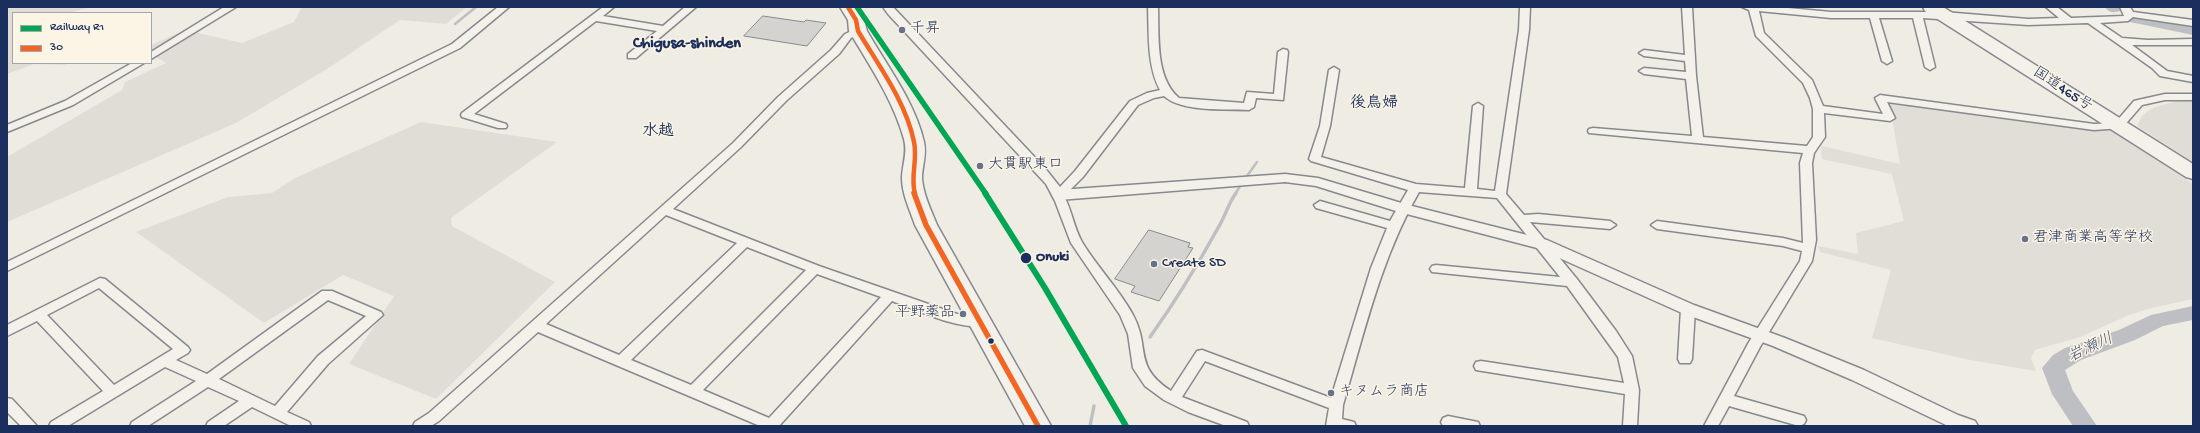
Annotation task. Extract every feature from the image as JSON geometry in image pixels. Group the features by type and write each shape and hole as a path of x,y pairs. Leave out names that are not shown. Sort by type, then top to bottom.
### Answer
{"highway":[{"path":"848,7 856,20 858,31 900,102 914,140 916,151 912,178 914,192 923,219 1038,426"},
{"name":"国道465号","path":"1931,12 2193,173"}],"street":[{"path":"152,55 231,7"},
{"path":"7,267 456,46 504,7"},
{"path":"502,126 466,115 610,7"},
{"path":"632,56 692,7"},
{"path":"888,7 942,67 995,120 1051,183 1059,195 1076,242 1130,323 1134,334 1137,363 1142,372 1155,388 1173,399 1242,426"},
{"path":"1153,7 1157,60 1166,92 1176,100 1249,107 1251,94 1279,98 1283,52"},
{"path":"1500,195 1525,7"},
{"path":"1687,7 1691,76 1698,142"},
{"path":"1711,426 1761,336 1806,261 1810,240 1805,177 1806,163 1810,150 1819,137 1818,109 1808,82 1759,34 1751,7 1831,15 1874,16 1931,12 2011,22 2070,22 2121,19 2128,18 2128,10 2193,23"},
{"path":"2051,7 2070,22"},
{"path":"1930,67 1931,12"},
{"path":"1874,16 1887,61"},
{"path":"595,18 665,29"},
{"path":"2091,21 2156,66 2164,74 2193,79"},
{"path":"420,426 434,417 477,379 535,325 737,145 782,99 835,52 848,36 858,31"},
{"path":"2119,41 2148,44 2193,42"},
{"path":"1644,53 1690,60"},
{"path":"7,129 69,103 137,64"},
{"path":"1334,70 1325,126 1315,159 1415,188 1471,191 1500,195 1523,219 1572,282 1612,334 1625,356 1632,390 1630,426"},
{"path":"1644,71 1691,76"},
{"path":"1059,195 1079,174 1134,103 1151,95 1166,92"},
{"path":"1818,109 1890,118 1880,98 2094,127 2118,126 2138,103 2165,96 2193,97"},
{"path":"1471,191 1478,106"},
{"path":"1593,131 1698,142 1810,150"},
{"path":"1059,195 1285,178 1318,182 1404,209 1542,244 1688,309 1761,336 1858,375 1952,420 1969,426"},
{"path":"1339,425 1336,405 1377,268 1394,226 1415,188"},
{"path":"1320,205 1394,226"},
{"path":"663,210 815,269 956,319 980,322"},
{"path":"1523,219 1538,218 1610,225"},
{"path":"1657,225 1782,242 1808,248"},
{"path":"622,360 745,242"},
{"path":"693,392 815,269"},
{"path":"1436,269 1572,282"},
{"path":"7,331 100,282 183,350 56,426"},
{"path":"137,426 208,380 326,294 376,315 323,360 277,414"},
{"path":"535,325 622,360 771,425 890,295"},
{"path":"1685,359 1688,309"},
{"path":"39,315 112,392"},
{"path":"1173,399 1202,355 1336,405"},
{"path":"163,362 178,366 304,426"},
{"path":"1482,366 1632,390"},
{"path":"1725,399 1800,420"},
{"path":"213,426 251,401"},
{"path":"7,403 30,426"},
{"path":"1448,422 1473,426"}],"shaded area":[{"path":"7,7 91,7 73,12 12,12 12,64 34,64 7,74"},
{"path":"302,7 467,7 446,24 400,20 327,69 236,123 7,222 7,157 122,90 125,82 166,63 152,55 152,45 185,30 242,43 294,22"},
{"path":"34,64 66,64 64,65"},
{"name":"君津商業高等学校","path":"1883,101 2112,131 2193,184 2193,299 2152,308 2129,315 2080,337 2035,350 2031,358 2036,371 1970,360 1872,338 1891,270 1820,252 1818,246 1858,254 1856,233 1904,221 1892,174 1822,159 1821,152 1822,146 1900,164 1892,118"},
{"path":"2179,101 2193,101 2193,162 2137,126 2144,115 2154,108"},
{"path":"421,122 557,142 451,218 452,226 555,282 436,399 349,364 394,296 343,275 264,323 136,232 228,197 272,193 295,178"}],"building":[{"path":"763,16 804,22 806,20 826,23 807,46 744,36"},
{"name":"Create SD","path":"1149,230 1190,243 1188,247 1193,248 1159,301 1131,292 1135,286 1115,279"}],"waterway":[{"path":"455,24 476,7"},
{"path":"2135,19 2193,30"},
{"path":"1247,176 1257,162"},
{"path":"1235,194 1241,185"},
{"path":"1150,337 1194,270 1236,193"},
{"name":"岩瀬川","path":"2086,426 2063,394 2053,368 2073,354 2127,335 2158,320 2193,313"},
{"path":"1090,426 1094,406"}],"rail line":[{"name":"R1","path":"857,7 946,134 1003,220 1045,288 1126,426"}],"transit line":[{"name":"30","path":"848,7 856,20 858,31 900,102 914,140 916,151 912,178 914,192 926,225 1038,426"}],"place":[{"name":"千昇","path":"902,30"},
{"name":"大貫駅東口","path":"980,166"},
{"name":"君津商業高等学校","path":"2025,239"},
{"name":"Onuki","path":"1026,258"},
{"name":"Create SD","path":"1154,264"},
{"name":"平野薬品","path":"963,314"},
{"name":"キヌムラ商店","path":"1331,393"}],"district":[{"name":"Chigusa-shinden","path":"687,45"},
{"name":"後鳥婦","path":"1374,105"},
{"name":"水越","path":"658,133"}]}
